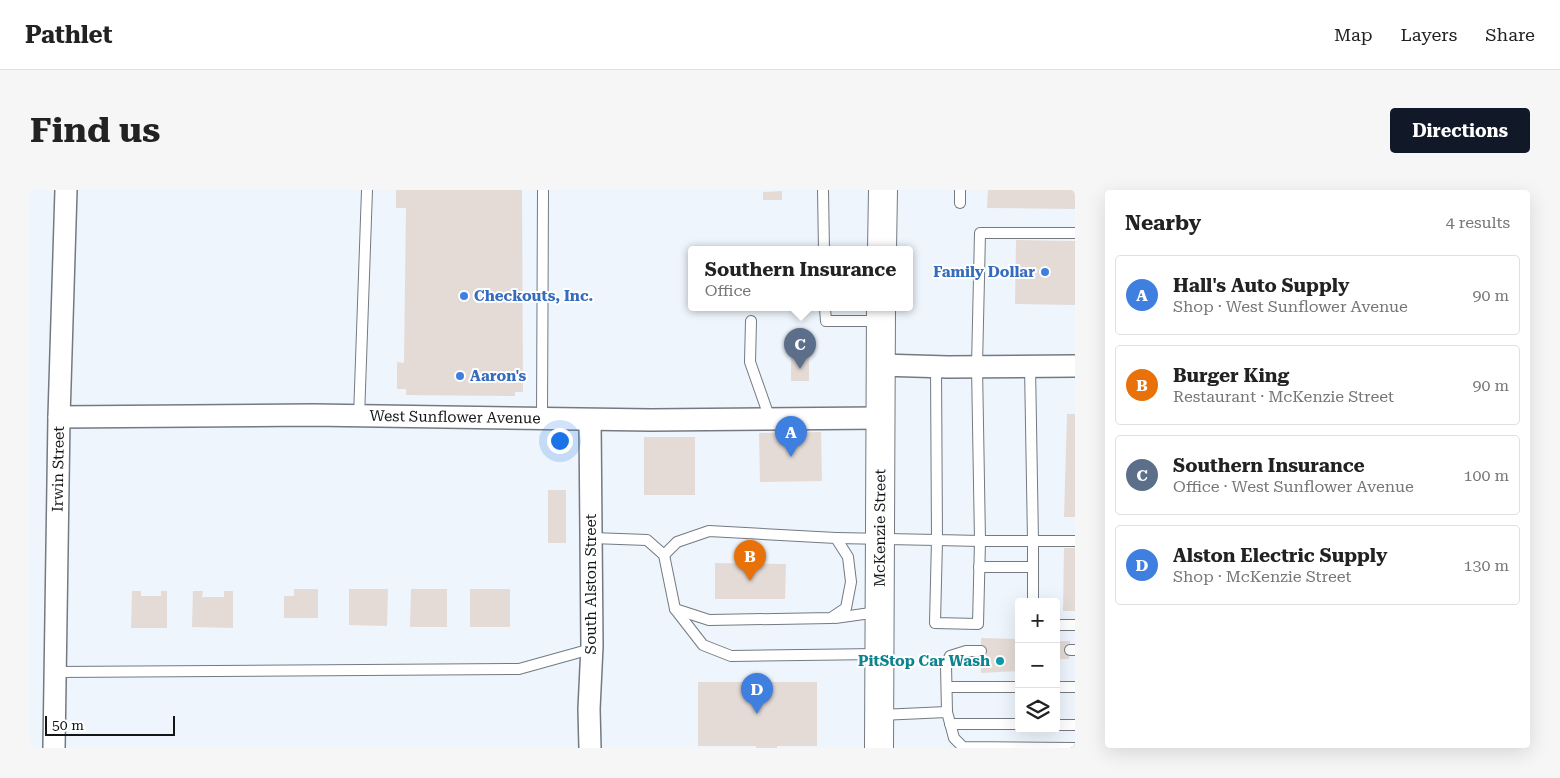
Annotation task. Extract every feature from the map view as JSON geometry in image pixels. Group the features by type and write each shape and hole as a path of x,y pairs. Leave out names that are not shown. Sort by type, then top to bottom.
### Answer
{"main road":[{"path":"882,246 883,190"},
{"name":"McKenzie Street","path":"879,748 881,314"}],"street":[{"name":"Irwin Street","path":"54,748 59,417 66,190"},
{"path":"880,364 1075,366"},
{"name":"West Sunflower Avenue","path":"59,417 313,415 590,420 880,418"},
{"name":"South Alston Street","path":"590,420 592,538 590,748"}],"lane":[{"path":"359,417 367,190"},
{"path":"542,418 543,190"},
{"path":"823,190 824,246"},
{"path":"960,190 960,203"},
{"path":"936,366 938,540 935,623 978,624 980,541 977,366 980,233 1075,233"},
{"path":"825,311 826,321 881,314"},
{"path":"751,321 750,362 770,419"},
{"path":"1030,366 1034,541 1032,598"},
{"path":"664,555 677,542 709,531 836,538 1075,541"},
{"path":"592,538 647,540 664,555 676,609 703,645 731,656 879,654"},
{"path":"832,618 846,608 851,582 848,557 836,538"},
{"path":"979,568 1033,567"},
{"path":"676,609 709,620 832,618 879,611"},
{"path":"1060,625 1075,625"},
{"path":"56,672 519,669 591,649"},
{"path":"981,651 966,651 950,656 946,665 947,712 954,738 963,747 1075,748"},
{"path":"947,687 1015,687"},
{"path":"1060,687 1075,688"},
{"path":"879,716 947,712"},
{"path":"950,724 1015,724"},
{"path":"1060,725 1075,725"}],"building":[{"path":"396,190 522,190 523,392 515,392 515,396 406,395 406,389 397,389 397,362 404,363 406,208 396,208"},
{"path":"988,190 1075,190 1075,209 987,208"},
{"path":"782,191 782,200 763,200 763,192"},
{"name":"Family Dollar","path":"1016,240 1075,241 1075,305 1015,304"},
{"path":"791,357 809,357 809,381 791,381"},
{"path":"1067,414 1075,414 1075,517 1064,517"},
{"path":"821,432 822,481 760,482 759,433"},
{"path":"644,437 695,437 695,495 644,495"},
{"path":"548,490 566,490 566,543 548,543"},
{"path":"1064,548 1075,548 1075,611 1063,611"},
{"path":"715,563 786,564 785,599 715,599"},
{"path":"294,589 318,589 318,618 284,618 284,596 294,596"},
{"path":"349,589 388,589 387,626 349,625"},
{"path":"411,589 447,589 447,627 410,627"},
{"path":"470,589 510,589 510,627 470,627"},
{"path":"132,591 141,591 141,596 161,596 161,591 167,591 167,628 131,628"},
{"path":"193,591 203,591 202,597 224,597 224,591 233,591 233,628 192,627"},
{"name":"PitStop Car Wash","path":"981,638 1015,639 1015,671 981,673"},
{"path":"1060,641 1070,641 1069,659 1060,659"},
{"path":"698,682 817,682 817,746 756,748 756,746 698,746"}],"place":[{"name":"Family Dollar","path":"1045,272"},
{"name":"Checkouts, Inc.","path":"464,296"},
{"name":"Southern Insurance","path":"800,369"},
{"name":"Aaron's","path":"460,376"},
{"name":"Hall's Auto Supply","path":"791,457"},
{"name":"Burger King","path":"750,581"},
{"name":"PitStop Car Wash","path":"1000,661"},
{"name":"Alston Electric Supply","path":"757,714"}]}
